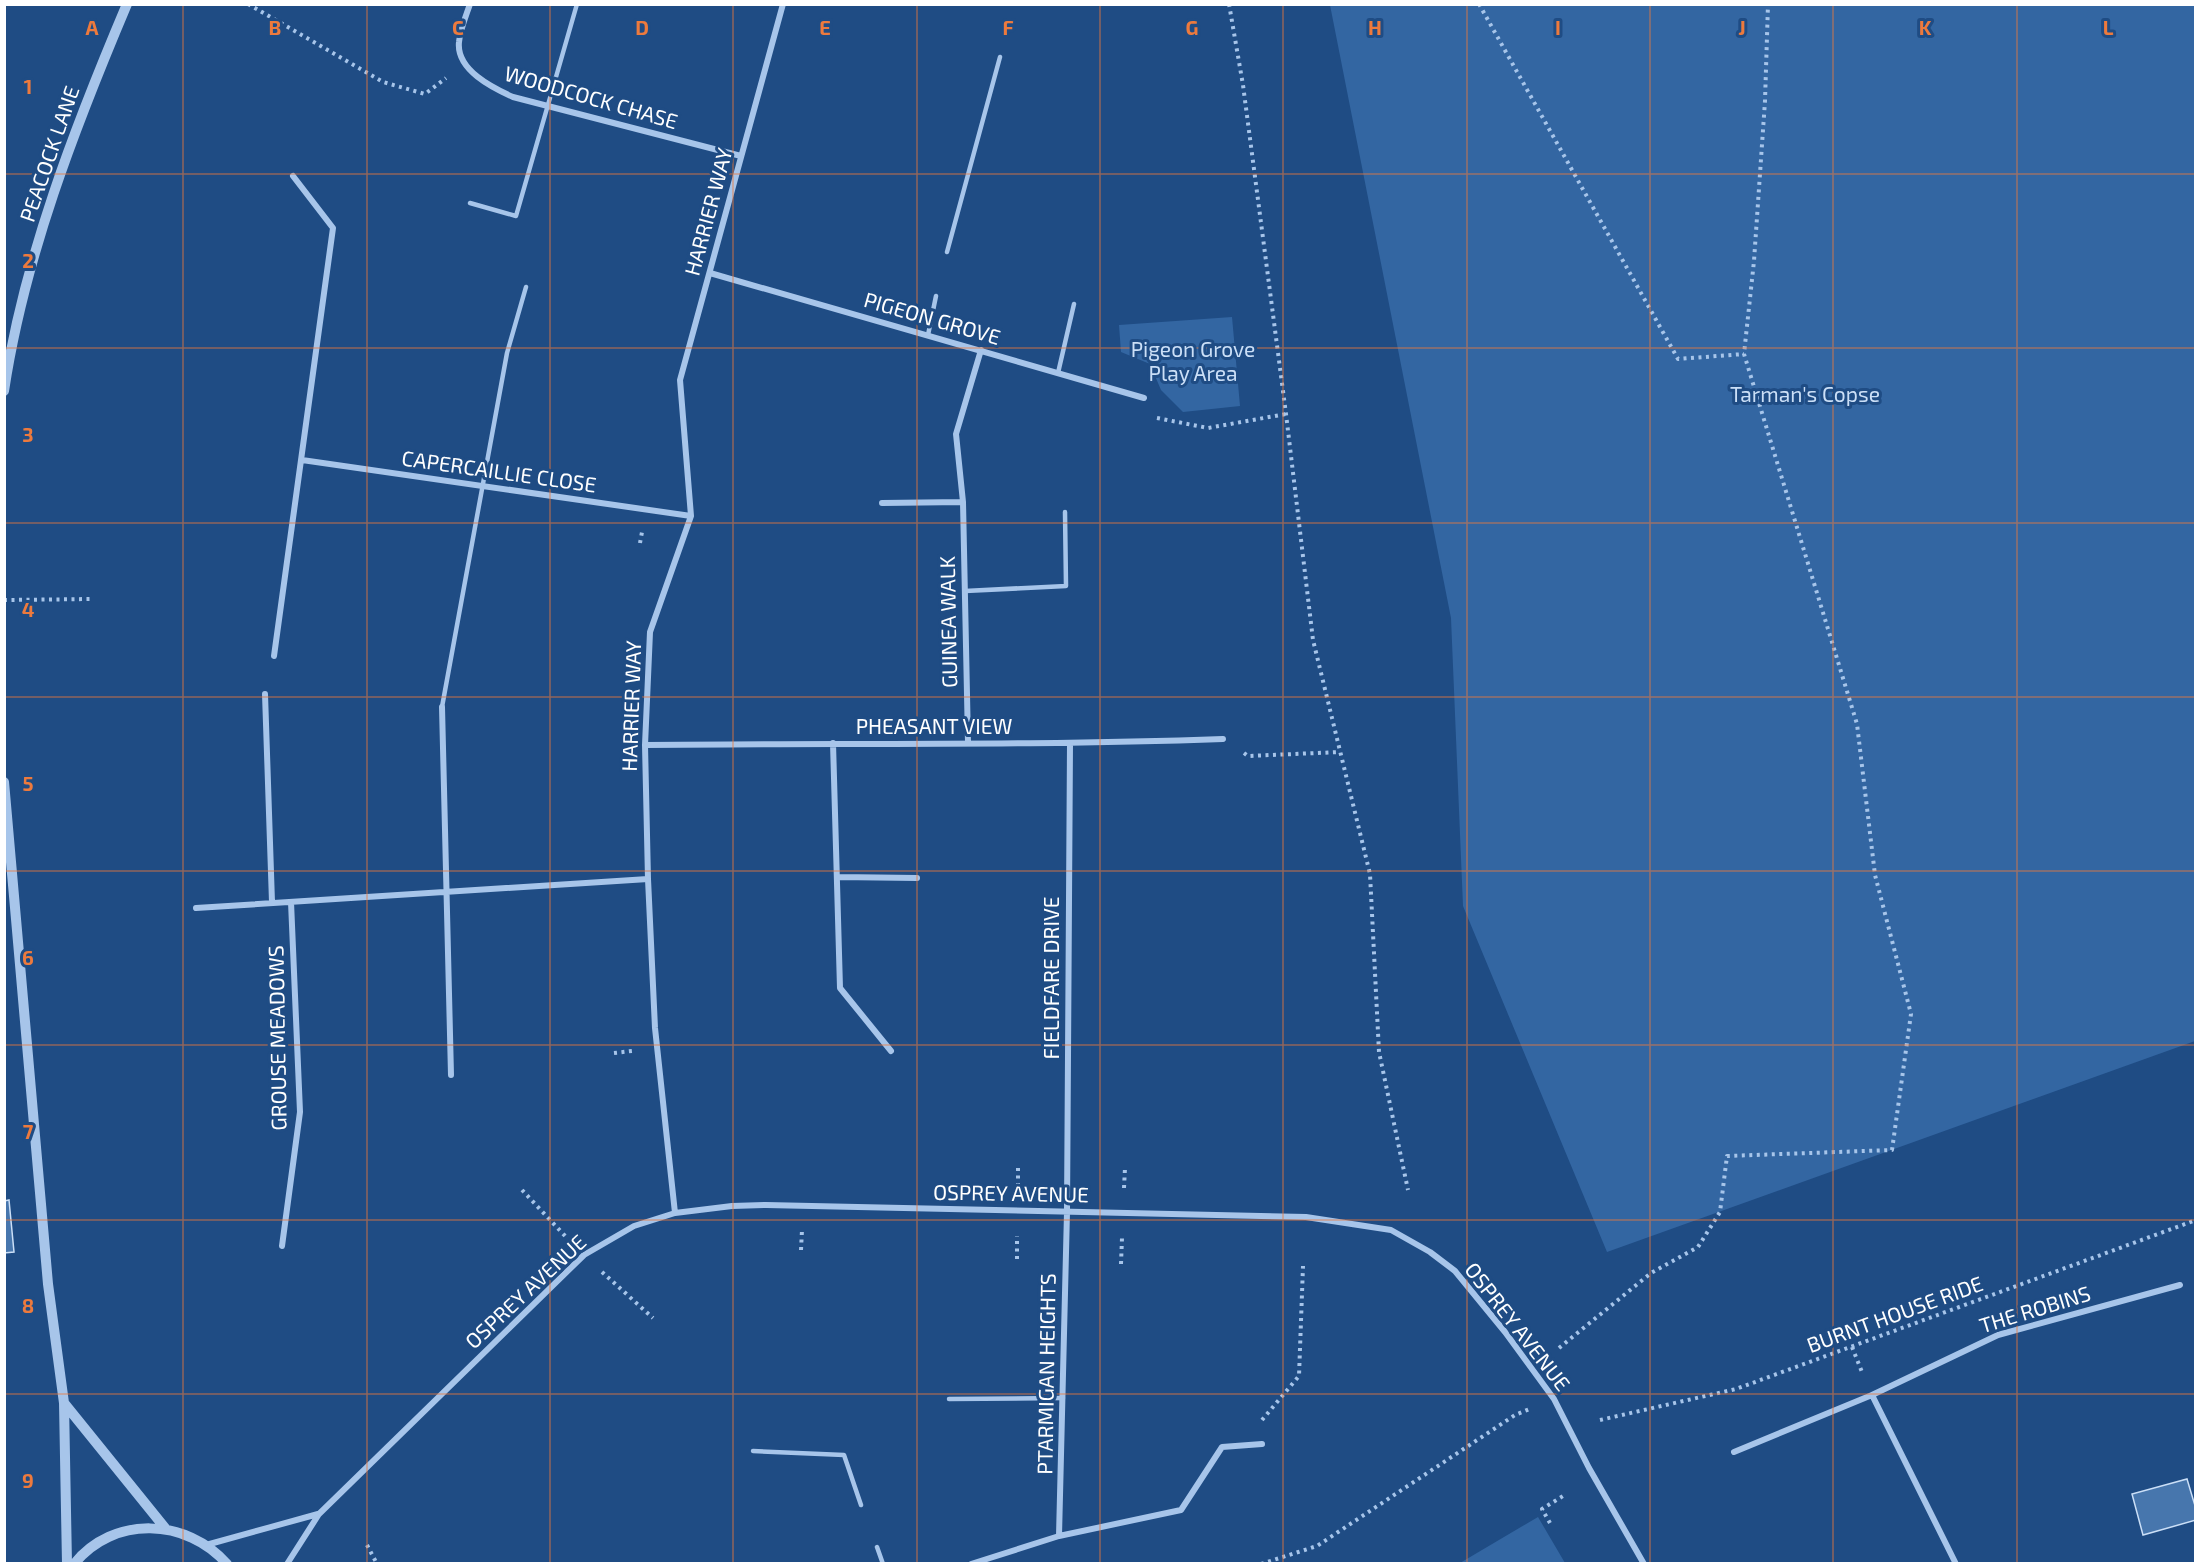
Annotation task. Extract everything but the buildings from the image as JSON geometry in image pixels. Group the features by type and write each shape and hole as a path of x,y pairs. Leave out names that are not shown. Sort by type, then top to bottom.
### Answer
{"street":[{"name":"PEACOCK LANE","path":"4,391 6,365 52,197 127,4"},
{"path":"466,64 459,44 470,4"},
{"name":"HARRIER WAY","path":"675,1213 655,1028 648,879 645,744 650,632 691,516 680,380 783,4"},
{"name":"WOODCOCK CHASE","path":"466,64 484,84 513,97 741,156"},
{"path":"274,656 333,228 294,176"},
{"name":"PIGEON GROVE","path":"710,273 1144,398"},
{"name":"GUINEA WALK","path":"968,742 963,502 956,434 981,350"},
{"name":"CAPERCAILLIE CLOSE","path":"302,459 691,516"},
{"path":"882,503 963,502"},
{"path":"266,694 272,902"},
{"path":"442,707 451,1075"},
{"name":"PHEASANT VIEW","path":"645,744 968,742 1070,744 1223,739"},
{"path":"833,743 840,988 891,1051"},
{"name":"FIELDFARE DRIVE","path":"1067,1212 1070,744"},
{"path":"4,782 41,1177 48,1284 64,1403 67,1563"},
{"path":"837,877 917,878"},
{"path":"196,908 648,879"},
{"name":"GROUSE MEADOWS","path":"282,1246 300,1112 291,902"},
{"name":"OSPREY AVENUE","path":"287,1563 319,1514 584,1255 634,1226 675,1213 766,1205 1306,1217 1391,1230 1431,1252 1455,1271 1477,1296 1554,1399 1589,1468 1644,1563"},
{"name":"PTARMIGAN HEIGHTS","path":"1059,1536 1067,1212"},
{"name":"THE ROBINS","path":"1734,1452 1872,1395 1998,1335 2180,1285"},
{"path":"1872,1395 1956,1563"},
{"path":"64,1403 165,1528"},
{"path":"971,1563 1059,1536 1181,1510 1222,1447 1262,1444"},
{"name":"OSPREY AVENUE","path":"206,1545 319,1514"},
{"path":"74,1563 88,1549 114,1534 133,1529 165,1528 206,1545 227,1563"}],"lane":[{"path":"470,203 516,216 577,4"},
{"path":"947,252 1000,57"},
{"path":"442,707 507,353 526,287"},
{"path":"928,335 936,296"},
{"path":"1058,373 1074,304"},
{"path":"965,591 1066,586 1065,512"},
{"path":"949,1399 1063,1398"},
{"path":"753,1451 844,1455 861,1504"},
{"path":"877,1546 883,1563"}],"path":[{"path":"248,4 383,82 425,94 466,64"},
{"path":"1229,4 1243,86 1286,414 1312,640 1370,874 1378,1052 1408,1190"},
{"path":"1479,4 1678,359 1744,354"},
{"path":"1559,1348 1651,1273 1698,1247 1720,1212 1727,1156 1892,1150 1911,1014 1875,875 1857,724 1744,354 1764,124 1768,4"},
{"path":"1144,398 1158,419 1208,428 1286,414"},
{"path":"4,600 93,599"},
{"path":"1223,739 1248,756 1340,752"},
{"path":"614,1053 637,1051"},
{"path":"1018,1166 1018,1187"},
{"path":"1124,1190 1125,1168"},
{"path":"522,1190 564,1235"},
{"name":"BURNT HOUSE RIDE","path":"1600,1420 1736,1389 2196,1220"},
{"path":"801,1250 803,1225"},
{"path":"1017,1232 1017,1259"},
{"path":"1121,1264 1122,1234"},
{"path":"1240,1446 1299,1377 1303,1266"},
{"path":"606,1277 652,1318"},
{"path":"1261,1563 1317,1546 1515,1415 1539,1406"},
{"path":"1550,1523 1542,1509 1563,1496"},
{"path":"367,1545 377,1563"}],"green space":[{"name":"Tarman's Copse","path":"1330,5 2195,5 2195,1041 1607,1252 1463,906 1451,618"},
{"name":"Pigeon Grove Play Area","path":"1232,317 1240,406 1183,412 1161,390 1150,364 1121,352 1119,325"},
{"path":"1538,1517 1565,1563 1460,1563"}]}
